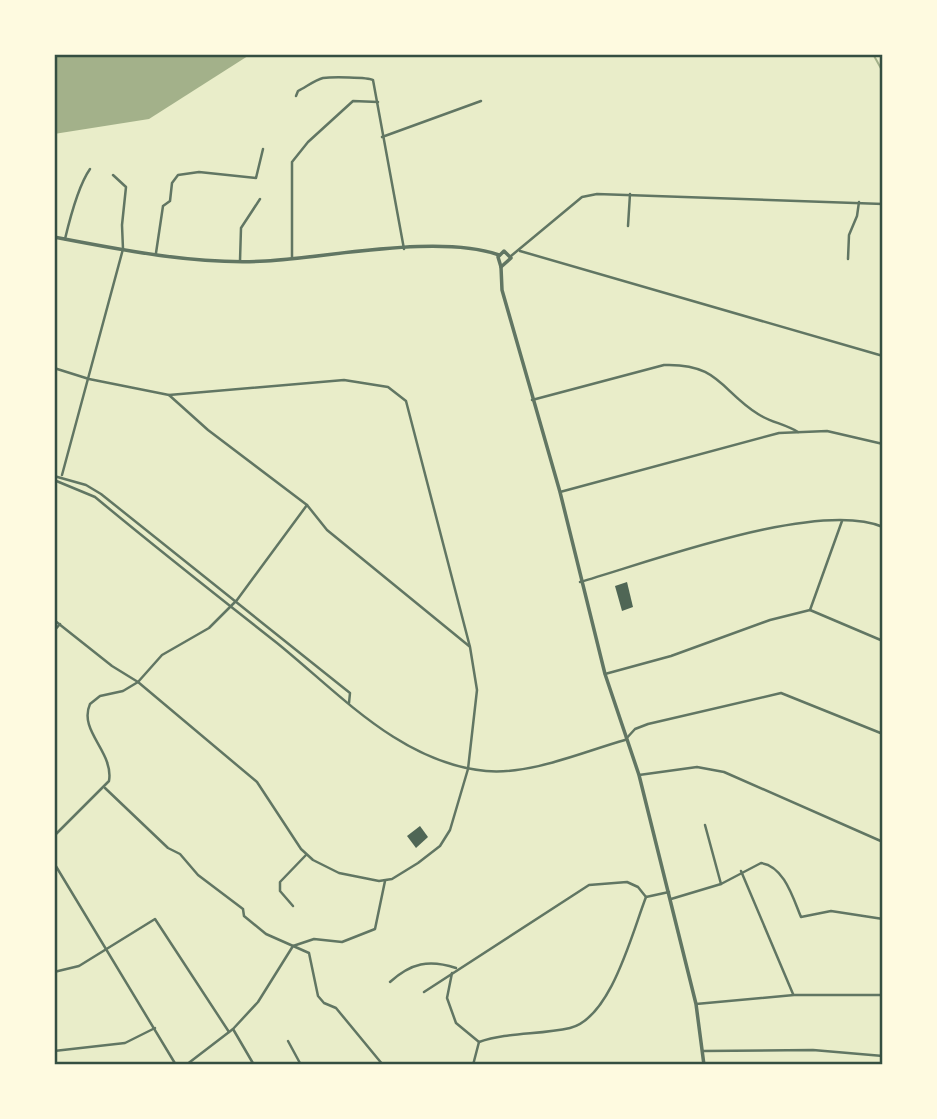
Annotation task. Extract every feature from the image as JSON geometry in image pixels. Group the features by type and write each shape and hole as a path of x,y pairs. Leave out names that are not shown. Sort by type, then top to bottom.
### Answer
{"street":[{"path":"296,96 298,91 322,78 354,80 367,77 376,86 382,137 404,249"},
{"path":"382,137 481,101"},
{"path":"292,257 292,162 308,142 353,102 377,102"},
{"path":"156,253 163,206 170,201 172,183 178,175 199,172 256,178 263,149"},
{"path":"65,239 72,205 79,199 90,169"},
{"path":"61,479 123,249 122,225 126,187 113,175"},
{"path":"628,226 630,194"},
{"path":"502,267 509,262 511,256 582,197 630,194 883,204"},
{"path":"240,261 241,228 260,198"},
{"path":"848,259 849,235 858,216 859,202"},
{"path":"54,237 123,249 240,261 404,249 476,248 499,255"},
{"path":"499,255 504,251 511,256"},
{"path":"520,251 883,356"},
{"path":"499,255 502,290 560,492 580,582 605,674 625,740 639,775 671,899 696,1004 704,1065"},
{"path":"532,400 664,365 678,365 715,375 752,410 799,432"},
{"path":"54,368 89,379 169,395 344,380 396,390 409,405 470,647 477,690 468,769 446,840 418,863 385,881 339,873 306,855 257,782 138,682 112,666 54,620"},
{"path":"169,395 208,430 307,505 327,530 470,647"},
{"path":"560,492 779,433 827,431 883,444"},
{"path":"54,478 101,494 237,600 350,693 349,704"},
{"path":"61,479 95,498 349,704 407,747 441,763 488,771 519,769 625,740 635,729 648,724 781,693 883,734"},
{"path":"54,836 105,788 110,771 86,722 88,709 95,699 123,691 138,682 162,655 209,628 237,600 307,505"},
{"path":"580,582 786,524 843,519 883,527"},
{"path":"810,610 825,561 843,519"},
{"path":"605,674 671,656 770,620 810,610 883,640"},
{"path":"54,631 60,624"},
{"path":"277,643 283,638"},
{"path":"639,775 690,767 724,772 883,842"},
{"path":"105,788 168,848 180,854 198,875 243,909 244,916 266,934 304,949 312,958 318,996 324,1003 337,1008 383,1065"},
{"path":"705,825 721,884"},
{"path":"293,906 280,891 279,882 306,855"},
{"path":"54,863 177,1065"},
{"path":"671,899 721,884 741,871 761,863 770,864 790,891 801,917 831,911 883,919"},
{"path":"741,871 794,995"},
{"path":"186,1065 233,1029 274,980 293,946 314,939 342,942 375,929 385,881"},
{"path":"424,992 589,885 627,882 638,887 646,897"},
{"path":"646,897 669,892"},
{"path":"479,1042 508,1035 573,1027 595,1014 622,960 646,897"},
{"path":"54,972 79,966 151,919 156,920 229,1032"},
{"path":"390,982 411,966 435,962 458,969"},
{"path":"452,973 447,998 456,1023 479,1042"},
{"path":"696,1004 794,995 883,995"},
{"path":"54,1051 125,1042 155,1028"},
{"path":"233,1029 254,1065"},
{"path":"288,1041 301,1065"},
{"path":"473,1065 479,1042"},
{"path":"703,1051 813,1050 883,1056"}],"shaded area":[{"path":"54,54 251,54 149,119 54,134"}],"building":[{"path":"627,582 633,607 622,611 615,586"},
{"path":"420,826 428,837 416,848 407,836"}],"waterway":[{"path":"873,54 883,72"}]}
